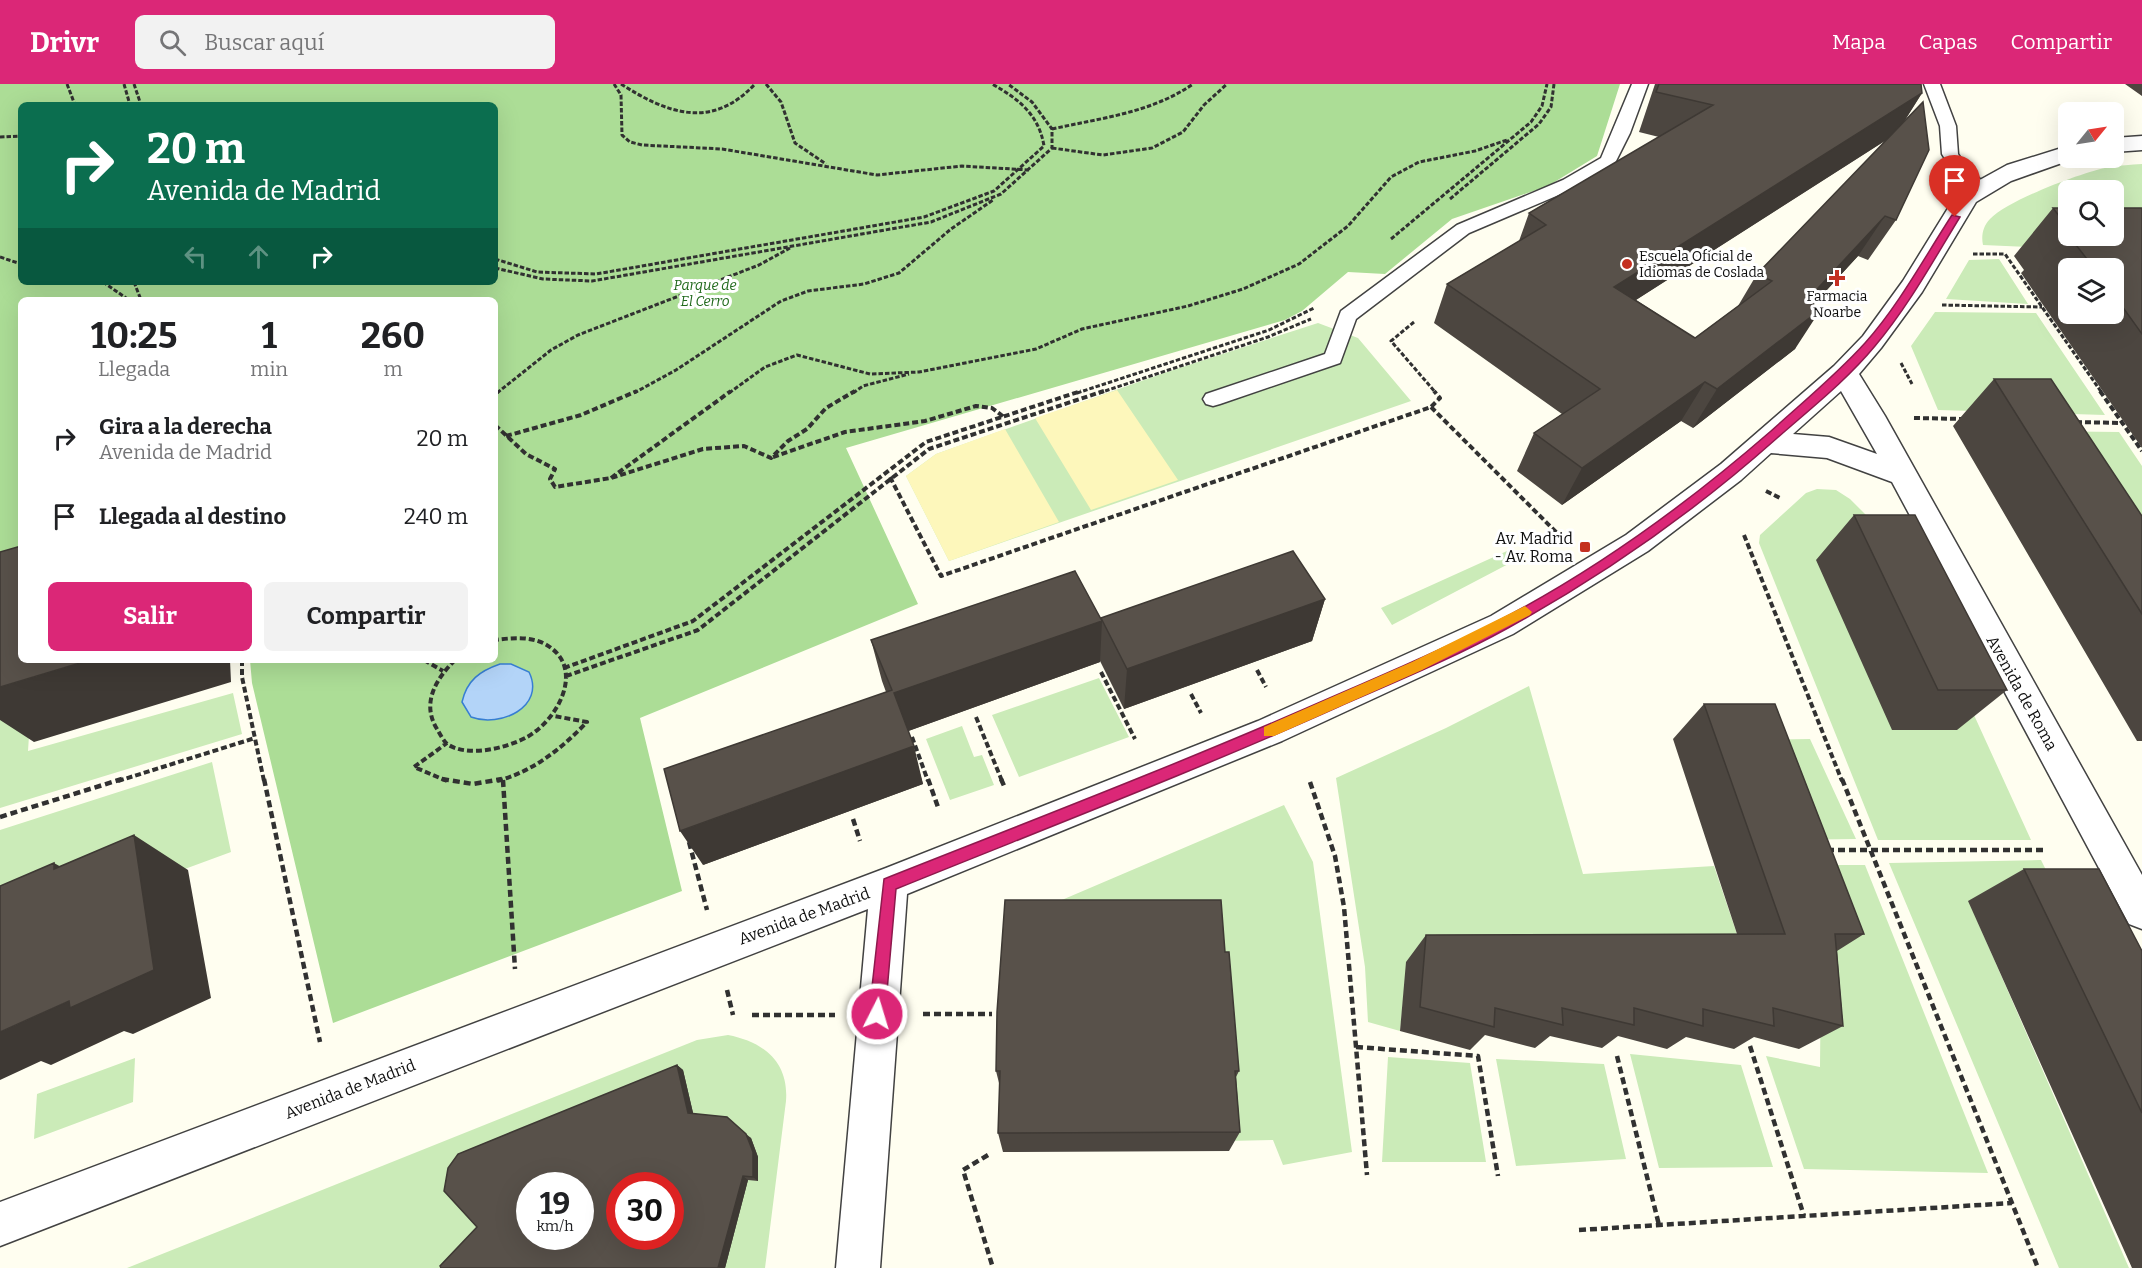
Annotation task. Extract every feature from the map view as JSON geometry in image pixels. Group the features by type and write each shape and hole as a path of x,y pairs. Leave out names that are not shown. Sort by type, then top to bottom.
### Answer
{"street":[{"path":"2124,144 2142,143"},
{"name":"Avenida de Madrid","path":"0,1224 706,952 889,884 1269,731 1502,625 1637,543 1731,472 1844,373 1872,342 1913,286 1967,197 1980,187 2035,163 2058,156"},
{"name":"Avenida de Roma","path":"1844,373 2142,911"},
{"path":"1766,442 1829,448 1902,474"},
{"path":"858,1268 889,884"}],"lane":[{"path":"1213,399 1333,358 1348,316 1463,229 1569,184 1608,161 1623,133 1640,84"},
{"path":"1932,84 1948,126 1950,154 1960,171 1980,187"}],"path":[{"path":"67,84 74,102"},
{"path":"124,84 129,102"},
{"path":"134,84 140,102"},
{"path":"614,84 621,94 622,135 630,142 642,145 722,149 877,175 962,166 1031,170"},
{"path":"621,84 676,111 704,114 723,110 742,98 755,84"},
{"path":"766,84 781,102 795,143 811,156 830,166"},
{"path":"498,260 537,272 569,275 619,270 924,217 994,190 1022,169 1044,146 1043,129 1025,105 992,84"},
{"path":"506,436 545,429 598,410 641,389 696,358 782,300 811,289 872,282 892,276 924,256 938,239 964,218 1001,195 1031,170 1052,148 1052,129 1032,102 1015,86 1008,84"},
{"path":"1052,129 1150,108 1183,92 1193,84"},
{"path":"1052,148 1112,156 1134,154 1163,144 1185,130 1197,113 1227,84"},
{"path":"1384,245 1531,122 1542,106 1547,84"},
{"path":"1448,200 1531,132 1551,107 1554,84"},
{"path":"771,458 788,441 807,429 826,408 847,398 863,386 919,372 1036,349 1082,329 1188,306 1243,289 1299,264 1318,251 1348,226 1391,177 1419,162 1475,151 1531,132"},
{"path":"0,137 18,136"},
{"path":"498,269 528,278 566,283 592,281 931,222 1001,195"},
{"path":"498,392 551,350 578,335 759,265 793,246"},
{"path":"1966,255 2006,254 2142,451"},
{"path":"0,257 18,263"},
{"path":"107,285 125,297"},
{"path":"564,668 693,621 926,442 1269,330 1304,315 1319,304"},
{"path":"1934,305 2043,307"},
{"path":"566,676 698,630 890,477 929,449 1268,336 1310,320 1319,313"},
{"path":"890,477 941,576 1431,407 1440,398 1391,341 1414,322"},
{"path":"611,478 675,434 738,384 765,367 797,355 870,374 919,372"},
{"path":"498,427 526,454 555,469 550,479 555,487 611,478 703,449 744,446 771,458 845,432 925,422 976,406 992,408 1009,422"},
{"path":"1431,407 1567,542"},
{"path":"1932,419 1967,419"},
{"path":"2075,422 2123,423"},
{"path":"1744,535 2038,1268"},
{"path":"452,663 443,671 429,698 430,720 447,743 472,751 507,747 535,734 554,716 564,699 566,676 560,655 537,640 517,636 498,639"},
{"path":"242,663 242,677 320,1042"},
{"path":"429,663 443,671"},
{"path":"1257,670 1266,687"},
{"path":"1101,672 1136,739"},
{"path":"1191,694 1201,713"},
{"path":"447,743 414,766 452,782 502,780 537,766 566,745 587,722 554,716"},
{"path":"976,717 1005,788"},
{"path":"912,737 939,810"},
{"path":"0,817 255,738"},
{"path":"502,780 515,969"},
{"path":"1310,782 1335,856 1344,907 1367,1175"},
{"path":"853,819 860,841"},
{"path":"689,839 705,901"},
{"path":"1817,850 2045,850"},
{"path":"1750,1046 1804,1216"},
{"path":"1356,1047 1478,1056 1498,1176"},
{"path":"1617,1056 1659,1225"},
{"path":"988,1155 963,1170 993,1268"},
{"path":"1579,1230 2012,1203"}],"green space":[{"name":"Parque de El Cerro","path":"0,84 1620,84 1597,156 1548,186 1452,219 1385,274 1348,272 1302,311 1285,320 846,448 918,604 640,718 682,891 333,1023 252,683 250,663 498,663 498,297 18,297 18,574 0,577"},
{"path":"2142,164 2142,252 1983,245 1983,231 1990,219 2013,204 2058,184 2058,246 2124,246 2124,180 2069,180 2106,168 2124,168 2124,166"},
{"path":"1999,259 2028,304 1946,299 1969,260"},
{"path":"1935,312 2036,313 2105,415 1938,410 1911,346"},
{"path":"1318,323 1358,338 1411,401 949,561 906,476 936,454 1161,374"},
{"path":"2023,431 2119,432 2142,466 2142,629"},
{"path":"1817,489 1836,490 1850,499 1879,528 1953,669 2031,840 1878,840 1759,543 1760,535 1806,493"},
{"path":"1507,551 1516,560 1392,625 1381,608"},
{"path":"0,577 18,648 18,663 34,663 28,751 233,693 242,734 0,808"},
{"path":"1099,678 1129,737 1019,777 992,715"},
{"path":"1529,686 1583,874 1714,866 1746,961 1407,962 1400,1031 1368,1022 1365,967 1336,778 1446,728"},
{"path":"962,726 974,757 982,755 994,785 950,800 926,739"},
{"path":"1810,739 1856,839 1776,840 1740,740"},
{"path":"212,762 231,852 0,937 0,830"},
{"path":"1284,805 1313,862 1352,1152 1283,1165 1273,1140 1228,1141 1036,911"},
{"path":"2041,860 2062,902 1969,902 2129,1268 2059,1268 1889,863"},
{"path":"1785,865 1865,865 1988,1173 1804,1169 1766,1056 1820,1067 1821,961"},
{"path":"728,1035 741,1038 772,1056 783,1075 786,1101 765,1268 127,1268 697,1040"},
{"path":"1630,1054 1741,1065 1773,1167 1659,1168"},
{"path":"1388,1057 1470,1063 1486,1162 1382,1162"},
{"path":"135,1058 133,1102 34,1139 37,1094"},
{"path":"1496,1059 1604,1064 1626,1159 1516,1166"}],"sand":[{"path":"1117,390 1178,480 1091,510 1035,418"},
{"path":"1005,429 1059,522 949,561 906,476 936,454"}],"water":[{"path":"500,664 511,664 529,672 533,684 526,705 507,717 495,720 471,717 462,702 467,688 475,677"}],"building":[{"path":"1659,84 1921,84 1922,93 1614,287 1695,338 1772,281 1757,274 1923,102 1929,150 1896,220 1885,216 1806,301 1821,309 1717,389 1705,382 1582,468 1534,433 1600,389 1447,284 1546,225 1529,213 1713,105 1656,92"},
{"path":"2124,208 2142,208 2142,334 2124,309 2124,258 2086,258 2077,246 2124,246"},
{"path":"1994,379 2051,379 2142,516 2142,614"},
{"path":"1854,515 1915,515 2007,690 1938,690"},
{"path":"18,547 18,663 80,663 0,687 0,552"},
{"path":"1293,551 1325,599 1127,669 1101,618"},
{"path":"1075,571 1102,621 894,693 914,746 680,831 664,769 892,690 871,640"},
{"path":"1704,704 1775,704 1864,934 1835,934 1843,1026 1773,1008 1774,1026 1703,1009 1703,1026 1634,1008 1634,1025 1562,1008 1563,1025 1495,1008 1494,1027 1420,1007 1426,935 1785,934"},
{"path":"134,835 154,970 70,1008 69,1001 0,1032 0,886 54,863 54,869"},
{"path":"2024,869 2099,869 2142,951 2142,1113"},
{"path":"1005,900 1221,900 1225,952 1229,952 1239,1071 1235,1071 1240,1132 998,1133 1000,1071 996,1071 997,1012"},
{"path":"677,1065 688,1113 727,1117 746,1134 753,1152 753,1177 743,1176 718,1268 441,1268 440,1266 477,1227 444,1191 448,1168 458,1154"}],"slow traffic":[{"path":"1269,732 1417,666 1525,612"}],"place":[{"name":"Escuela Oficial de Idiomas de Coslada","path":"1627,264"},
{"name":"Farmacia Noarbe","path":"1837,278"},
{"name":"Av. Madrid - Av. Roma","path":"1585,547"}],"route":[{"path":"877,1014 889,884 1269,731 1417,666 1502,625 1637,543 1731,472 1844,373 1872,342 1913,286 1955,217"}]}
